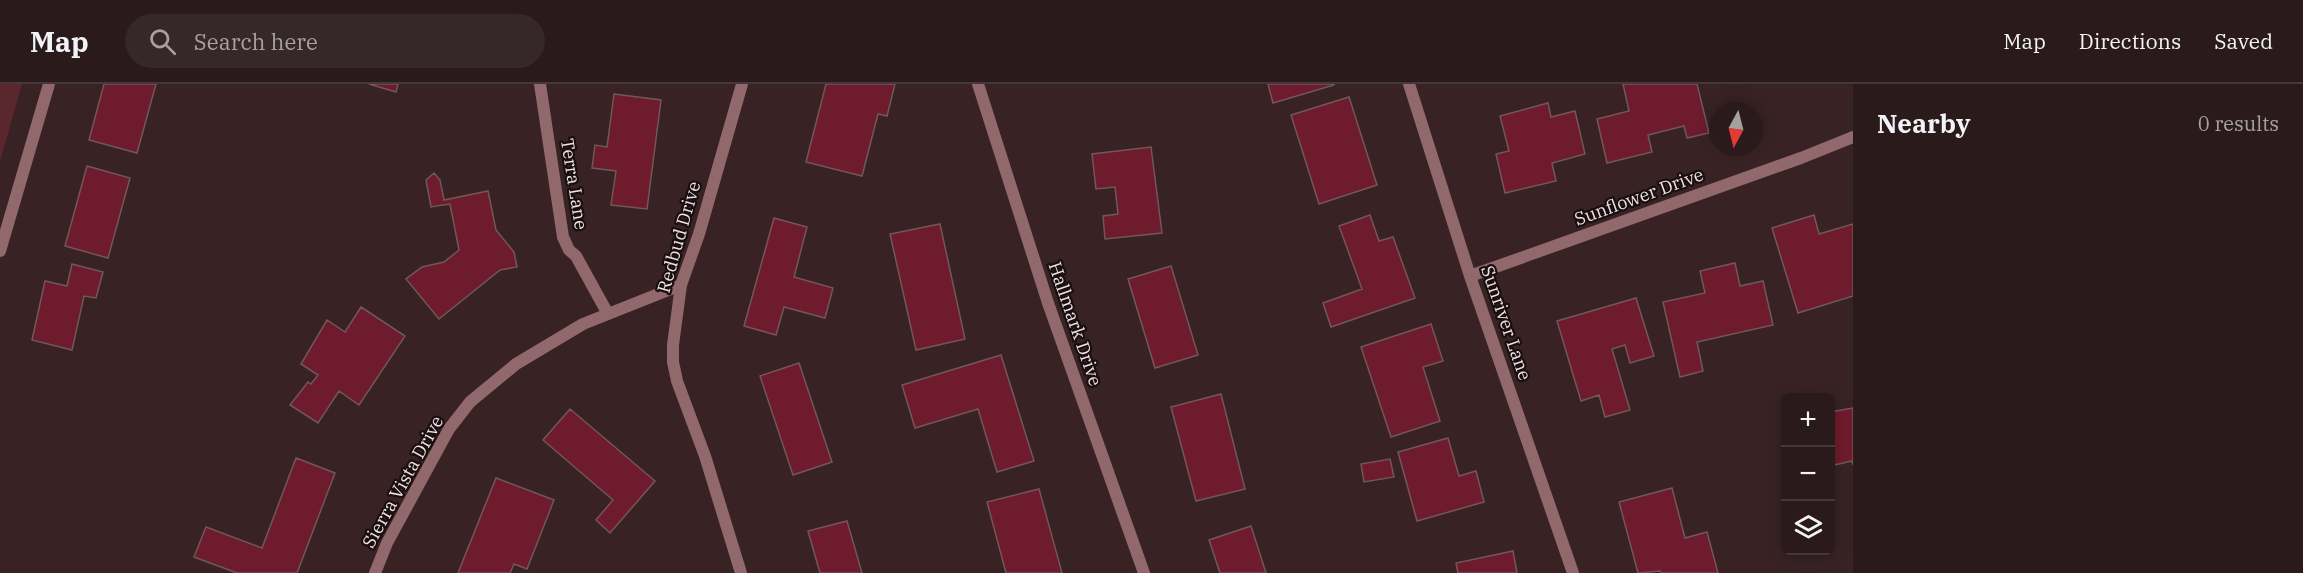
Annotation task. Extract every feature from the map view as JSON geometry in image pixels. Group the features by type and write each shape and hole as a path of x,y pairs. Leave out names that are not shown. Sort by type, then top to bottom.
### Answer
{"street":[{"path":"0,251 50,84"},
{"name":"Terra Lane","path":"540,84 563,237 608,314"},
{"name":"Redbud Drive","path":"741,573 705,456 677,381 673,362 673,345 681,285 699,234 742,84"},
{"name":"Hallmark Drive","path":"978,84 1048,303 1144,573"},
{"name":"Sunriver Lane","path":"1408,84 1470,276 1573,573"},
{"name":"Sunflower Drive","path":"1470,276 1801,158 1853,137"},
{"name":"Sierra Vista Drive","path":"375,573 387,543 449,429 470,402 501,375 538,349 583,324 681,285"}],"shaded area":[{"path":"0,84 22,84 0,161"}],"building":[{"path":"104,84 156,84 137,153 89,140"},
{"path":"369,84 398,84 396,92"},
{"path":"826,84 895,84 887,116 878,114 862,176 806,162"},
{"path":"1268,84 1334,84 1334,85 1273,103"},
{"path":"1623,84 1697,84 1709,133 1687,138 1684,126 1648,135 1652,152 1607,163 1597,119 1629,111"},
{"path":"614,94 661,100 647,209 611,205 616,171 592,168 595,145 607,147"},
{"path":"1349,97 1377,185 1319,204 1291,115"},
{"path":"1548,103 1551,117 1575,111 1585,154 1552,163 1556,181 1505,193 1496,154 1509,151 1500,116"},
{"path":"1151,147 1162,233 1105,239 1103,216 1118,214 1115,187 1096,189 1092,154"},
{"path":"87,166 130,178 108,258 65,246"},
{"path":"434,173 440,180 444,200 488,191 496,230 514,252 517,267 500,270 439,319 406,279 422,267 444,262 459,250 450,204 431,207 426,180"},
{"path":"1370,215 1379,241 1393,237 1415,298 1331,327 1323,303 1362,289 1339,226"},
{"path":"1814,215 1819,234 1853,224 1853,296 1798,313 1772,228"},
{"path":"774,218 807,227 794,277 833,288 825,318 784,307 776,335 744,326"},
{"path":"940,224 965,339 916,350 890,234"},
{"path":"1735,263 1740,286 1763,281 1773,325 1697,342 1703,371 1680,377 1663,302 1705,293 1700,271"},
{"path":"72,264 103,272 96,298 84,296 72,350 32,340 45,281 67,286"},
{"path":"1171,266 1198,355 1155,368 1128,279"},
{"path":"1636,298 1654,356 1630,363 1625,345 1612,349 1630,410 1605,417 1599,395 1581,401 1557,321"},
{"path":"361,307 405,336 359,405 339,391 318,423 290,405 308,382 311,384 318,375 301,364 327,320 345,332"},
{"path":"1431,324 1443,361 1423,367 1440,421 1391,437 1361,347"},
{"path":"1001,355 1034,461 997,472 978,409 915,428 902,385"},
{"path":"799,363 832,462 793,475 760,376"},
{"path":"1221,394 1245,489 1196,501 1171,407"},
{"path":"1853,408 1853,465 1852,461 1835,465 1835,411"},
{"path":"570,409 655,481 610,533 596,520 613,500 543,440"},
{"path":"1448,438 1459,476 1476,471 1484,502 1417,521 1398,452"},
{"path":"296,458 335,473 297,573 237,573 194,557 206,527 262,548"},
{"path":"1390,459 1394,477 1364,482 1361,464"},
{"path":"496,478 554,500 527,569 514,564 510,573 458,573"},
{"path":"1672,488 1685,538 1707,532 1718,573 1661,573 1660,571 1638,573 1619,502"},
{"path":"1039,489 1062,573 1006,573 987,502"},
{"path":"847,521 862,573 820,573 808,531"},
{"path":"1251,526 1266,573 1220,573 1209,540"},
{"path":"1513,551 1517,573 1458,573 1456,563"}]}
